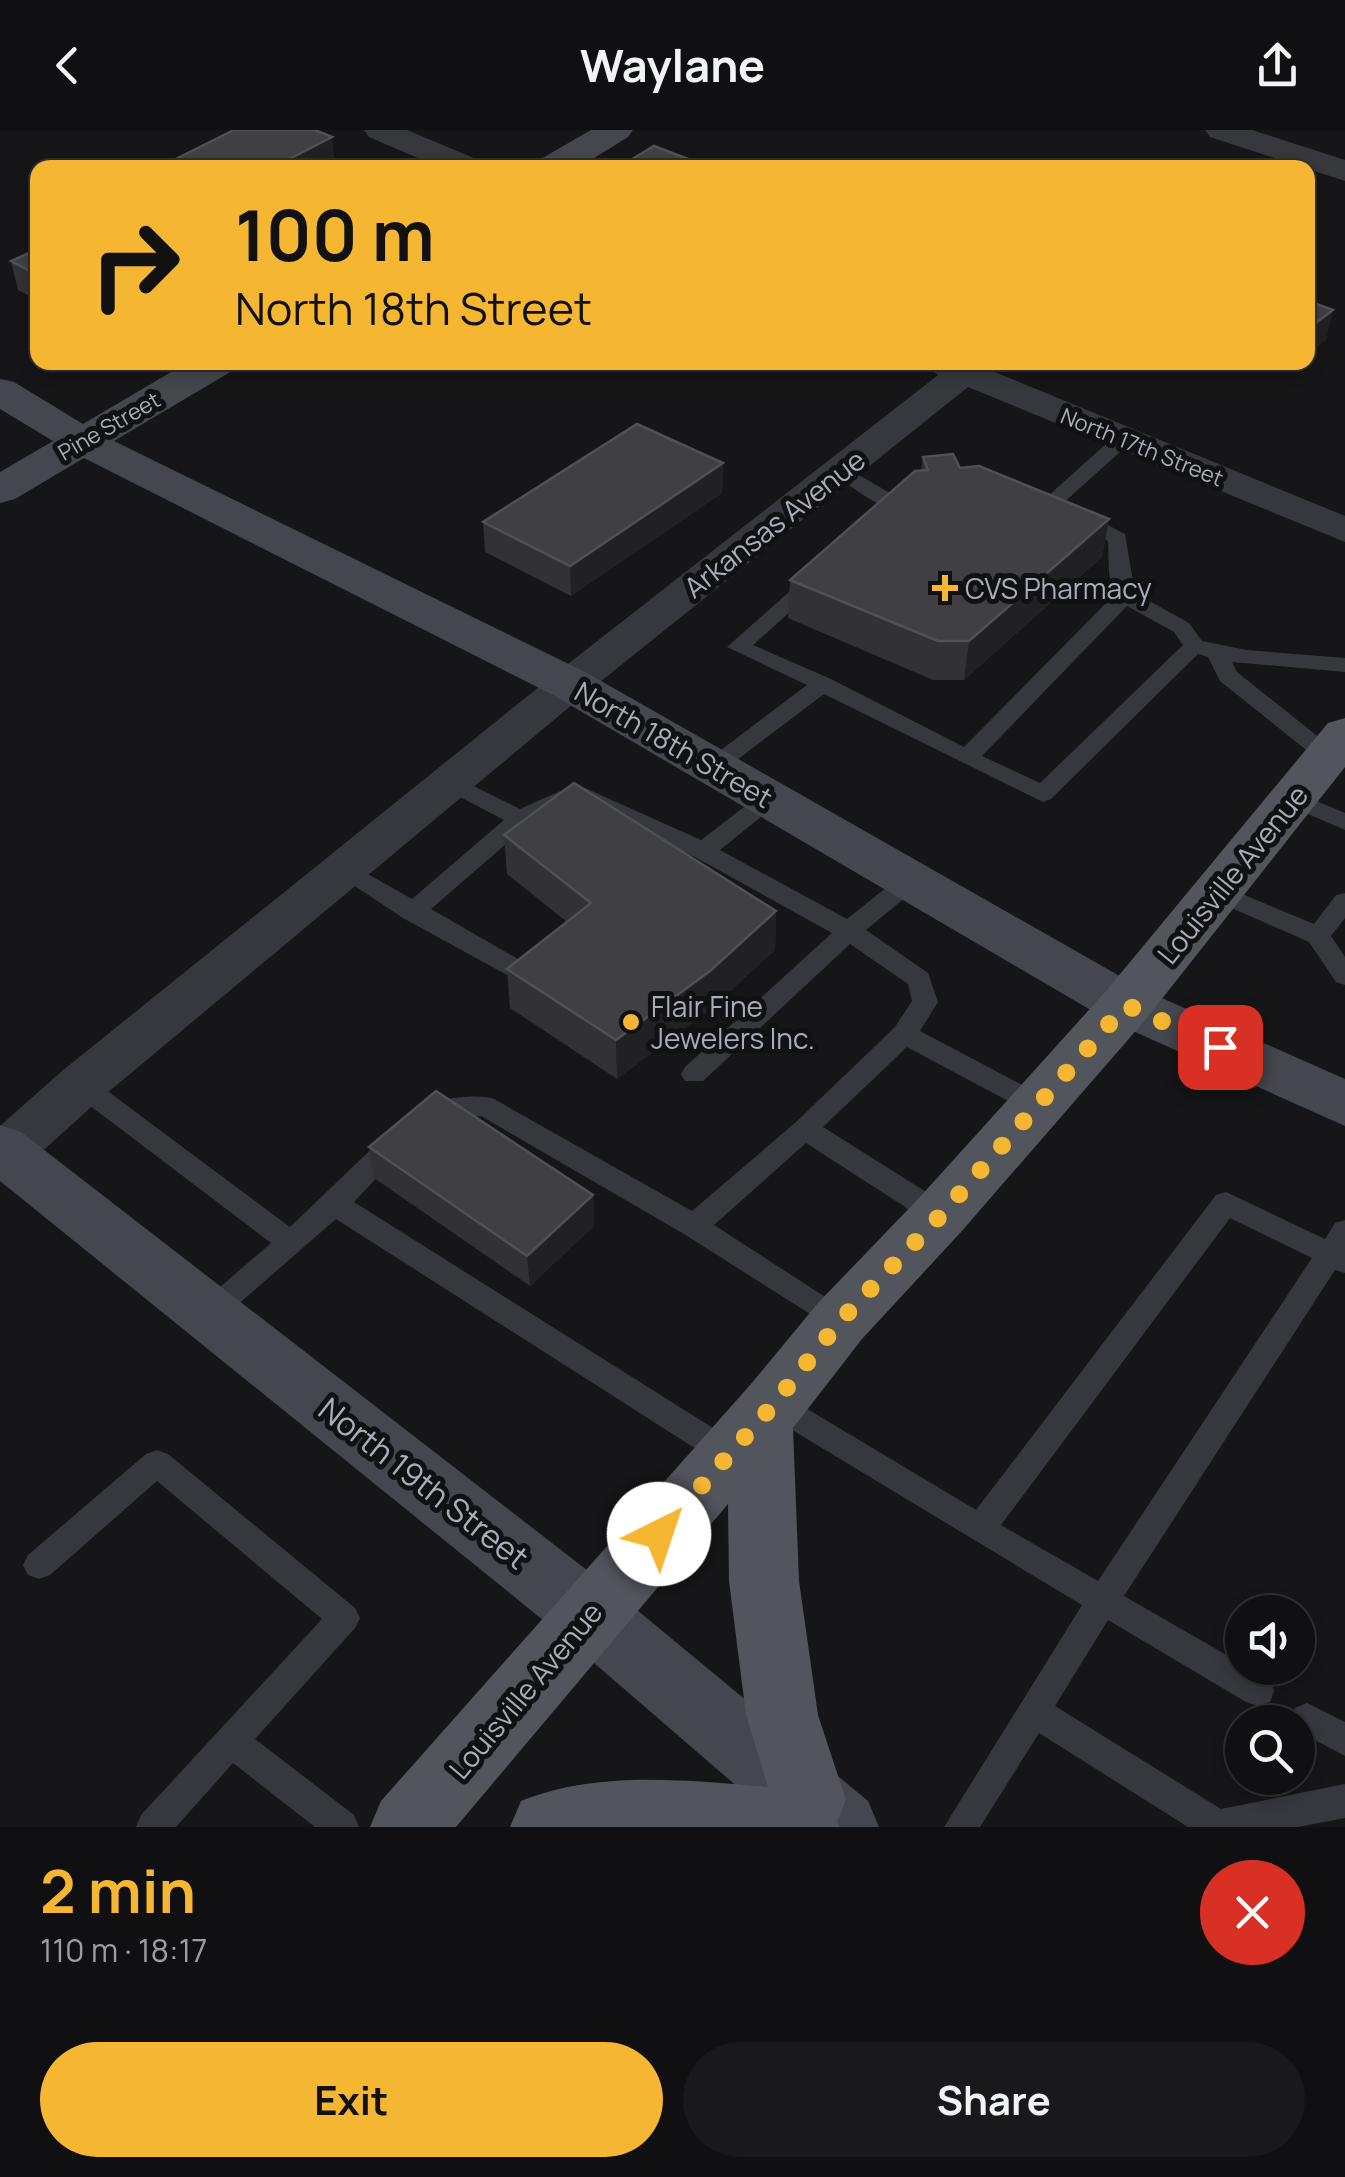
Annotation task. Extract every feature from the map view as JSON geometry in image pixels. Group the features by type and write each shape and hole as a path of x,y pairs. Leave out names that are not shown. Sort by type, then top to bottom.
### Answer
{"main road":[{"path":"565,160 616,130"},
{"name":"Pine Street","path":"0,490 204,370"},
{"name":"North 18th Street","path":"0,391 82,442 570,684 1126,1005 1345,1104"},
{"name":"Louisville Avenue","path":"408,1827 840,1321 940,1216 1126,1005 1218,892 1328,778"},
{"name":"North 19th Street","path":"2,1152 588,1614 817,1818"},
{"path":"548,1827 598,1816 817,1818 782,1715 764,1581 754,1426"}],"street":[{"path":"380,130 451,160"},
{"path":"1222,130 1264,136 1345,171"},
{"path":"1234,160 1264,136"},
{"name":"Arkansas Avenue","path":"2,1152 570,684 840,470 955,370"},
{"name":"North 17th Street","path":"969,370 1122,439 1345,530"}],"lane":[{"path":"1122,439 1046,499 1118,538 1119,573 1126,596 1182,628 1194,646 1218,656 1247,654 1345,665"},
{"path":"840,470 891,513 927,496"},
{"path":"825,570 738,648 823,684 1043,794 1194,646"},
{"path":"967,758 1126,596"},
{"path":"1218,656 1228,676 1328,778"},
{"path":"713,766 823,684"},
{"path":"451,783 520,819"},
{"path":"412,912 520,819 576,792 703,851 849,931 919,979 925,1002 904,1034 805,1129 694,1226"},
{"path":"703,851 769,799"},
{"path":"344,871 516,969"},
{"path":"694,1074 910,880"},
{"path":"1218,892 1318,936 1345,976"},
{"path":"1318,936 1345,900"},
{"path":"904,1034 1038,1104"},
{"path":"80,1085 290,1243"},
{"path":"209,1313 335,1204 422,1113 485,1106 694,1226 840,1321"},
{"path":"805,1129 940,1216"},
{"path":"960,1827 1103,1600 1340,1249 1226,1203 980,1529"},
{"path":"335,1204 754,1426 980,1529 1258,1691"},
{"path":"39,1566 157,1463 344,1618 153,1827"},
{"path":"1033,1711 1218,1826 1345,1801"},
{"path":"1315,1724 1345,1740"},
{"path":"230,1742 342,1827"}],"building":[{"path":"234,130 315,130 332,137 287,160 174,160"},
{"path":"654,146 691,160 631,160"},
{"path":"30,253 30,271 11,261"},
{"path":"1315,304 1333,310 1315,324"},
{"path":"637,424 723,463 570,566 483,522"},
{"name":"CVS Pharmacy","path":"953,454 960,468 979,466 1109,519 969,641 938,641 790,580 915,471 928,470 923,457"},
{"path":"574,783 776,911 710,971 616,1040 507,969 591,903 504,835"},
{"path":"436,1091 593,1195 527,1256 369,1147"}],"place":[{"name":"CVS Pharmacy","path":"945,588"},
{"name":"Flair Fine Jewelers Inc.","path":"631,1022"}],"route":[{"path":"659,1534 774,1404 840,1321 940,1216 1126,1005 1220,1047"}]}
